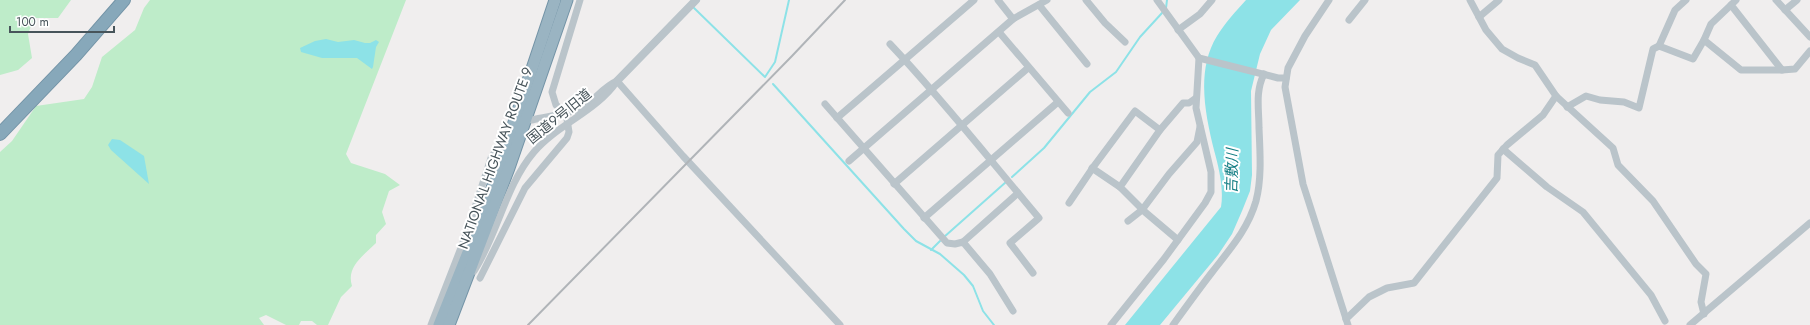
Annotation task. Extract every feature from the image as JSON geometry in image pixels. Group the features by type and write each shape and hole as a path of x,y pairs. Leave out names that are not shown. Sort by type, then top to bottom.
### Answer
{"highway":[{"path":"0,128 58,69 119,0"},
{"path":"0,134 76,55 124,0"},
{"name":"NATIONAL HIGHWAY ROUTE 9","path":"439,325 483,216 555,0"},
{"name":"NATIONAL HIGHWAY ROUTE 9","path":"449,325 509,168 567,0"}],"street":[{"path":"480,278 525,188 567,138 569,132 566,113 556,105 552,92 580,0"},
{"path":"837,118 974,0"},
{"path":"998,0 1013,19"},
{"path":"849,161 1013,19 1047,0"},
{"path":"1086,0 1105,23 1125,42"},
{"path":"1157,0 1163,3 1178,30 1202,59 1278,78 1286,78"},
{"path":"1178,30 1200,14 1212,0"},
{"path":"1329,0 1305,36 1288,68 1286,78 1286,96 1303,184 1347,322"},
{"path":"1349,20 1365,0"},
{"path":"1470,0 1486,30 1502,49 1535,65 1556,96 1613,148 1618,165 1653,201 1696,264 1706,274 1701,302 1704,314"},
{"path":"1479,17 1499,0"},
{"path":"1659,46 1675,10 1686,0"},
{"path":"1776,0 1810,37"},
{"path":"1785,10 1797,0"},
{"name":"国道9号旧道","path":"466,282 486,248 520,171 543,143 553,134 568,125 611,90 617,80 693,1"},
{"path":"1567,107 1586,96 1600,100 1624,102 1639,108 1653,48 1659,46 1693,59 1711,24 1733,2 1782,70"},
{"path":"1039,5 1087,64"},
{"path":"999,32 1028,68 1068,113"},
{"path":"1704,40 1741,70 1782,70 1795,68 1810,51"},
{"path":"890,44 932,89 961,126 992,159 1039,218 1010,243 1033,273"},
{"path":"1111,325 1178,240 1205,204 1211,192 1211,172 1196,108 1196,98 1202,59"},
{"path":"894,184 1028,68"},
{"path":"1173,325 1213,270 1236,243 1245,227 1256,201 1260,173 1257,98 1259,84 1264,74"},
{"name":"国道9号旧道","path":"532,120 566,113 584,106 607,85 617,80"},
{"path":"617,80 683,156 840,325"},
{"path":"1347,322 1369,297 1386,288 1414,283 1497,178 1498,155 1543,115 1556,96"},
{"path":"1120,187 1160,130 1183,103 1189,103 1196,98"},
{"path":"924,218 1058,102"},
{"path":"825,104 947,243 955,244 963,242 1018,193"},
{"path":"1068,204 1092,168 1135,111 1160,130"},
{"path":"1128,221 1142,210 1169,174 1197,142 1200,125"},
{"name":"国道9号旧道","path":"432,325 466,235 492,158 507,134"},
{"path":"1503,149 1547,187 1583,212 1651,295 1665,321"},
{"path":"1092,168 1120,187 1142,210 1178,240"},
{"path":"1690,325 1810,224"},
{"path":"963,242 990,274 1013,311"}],"green space":[{"path":"0,0 71,0 58,18 34,18 28,34 32,58 18,70 0,75"},
{"path":"150,0 406,0 346,154 351,163 385,174 400,185 389,191 382,212 386,224 376,235 376,243 361,257 354,267 351,273 352,286 341,297 328,325 317,325 312,321 301,321 299,325 286,325 266,315 259,318 264,325 0,325 0,152 12,141 36,106 84,99 92,87 102,57 135,30 144,8"}],"water":[{"name":"吉敷川","path":"1246,0 1300,0 1271,30 1260,54 1251,91 1252,175 1250,191 1232,234 1218,255 1160,325 1125,325 1221,207 1222,193 1218,164 1205,107 1204,78 1210,49 1217,36"},
{"path":"326,39 338,42 354,40 365,43 370,43 376,40 379,42 376,47 372,69 357,58 322,58 301,52 300,48 315,41"},
{"path":"112,139 120,140 144,156 149,184 111,150 108,145"}],"waterway":[{"path":"692,6 765,77 775,62 789,0"},
{"path":"1166,8 1167,0"},
{"path":"1012,177 1044,148 1090,92 1116,72 1140,37 1162,13"},
{"path":"773,84 904,229 916,241 940,254 964,275 973,286 983,311 994,325"},
{"path":"944,237 1006,182"},
{"path":"931,250 940,241"}],"railway":[{"path":"528,325 845,0"}]}
